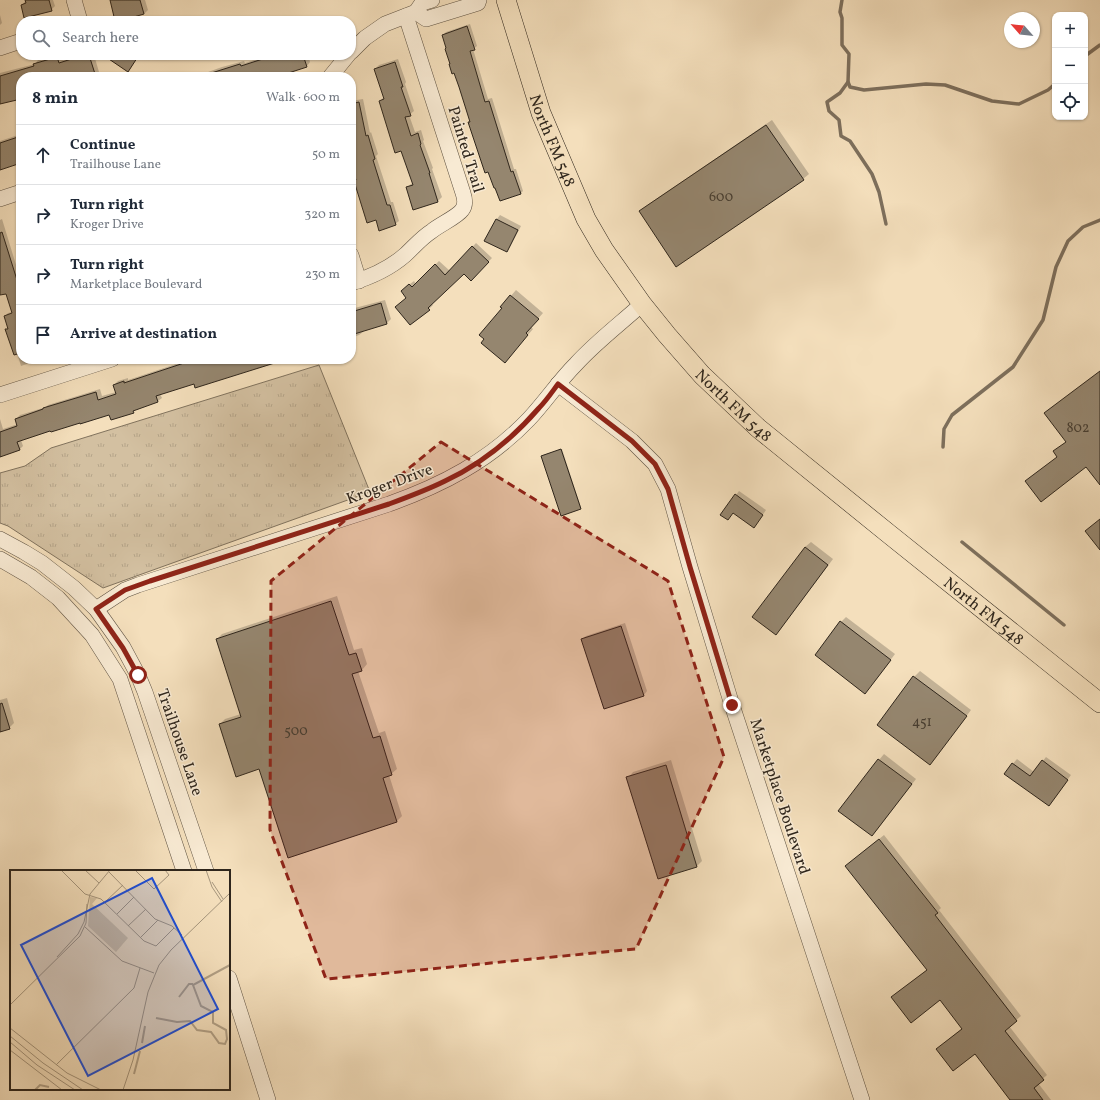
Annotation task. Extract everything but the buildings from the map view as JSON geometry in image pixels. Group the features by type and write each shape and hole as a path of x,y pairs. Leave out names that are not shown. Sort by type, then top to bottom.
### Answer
{"main road":[{"name":"North FM 548","path":"506,0 541,113 586,219 604,250 642,304 667,335 702,375 758,428 1100,703"}],"street":[{"path":"74,0 79,16"},
{"path":"356,47 365,38 385,24 411,14 422,3 432,0"},
{"path":"411,14 426,19 478,4 480,0"},
{"name":"Painted Trail","path":"356,282 374,276 393,264 421,238 459,214 465,205 465,200 411,14"},
{"path":"0,48 16,43"},
{"path":"334,72 344,60"},
{"path":"0,199 16,194"},
{"name":"Kroger Drive","path":"96,609 125,590 138,585 389,504 412,496 447,480 487,456 510,437 540,408 558,384 589,350 642,304"},
{"path":"0,395 96,364"},
{"name":"Marketplace Boulevard","path":"558,384 632,441 655,464 668,489 732,705 862,1100"},
{"name":"Trailhouse Lane","path":"0,539 42,563 74,588 96,609 123,648 138,675 145,692 206,870"},
{"path":"0,560 31,577 58,598 92,635 120,679 184,870"},
{"path":"230,981 268,1100"}],"highlighted area":[{"path":"441,442 668,581 724,757 636,949 326,979 270,830 271,581"}],"green space":[{"path":"319,365 370,492 103,588 8,526 0,523 0,473 25,466 51,448"}],"waterway":[{"path":"842,0 840,12 842,18 842,45 849,54 848,82 850,87 864,90 926,84 945,85 992,101 1019,104 1052,87"},
{"path":"1088,54 1100,45"},
{"path":"848,82 840,93 827,102 829,111 839,120 841,136 850,141 872,174 879,192 886,224"},
{"path":"943,447 944,429 952,415 1013,367 1043,320 1056,267 1068,241 1083,227 1100,220"},
{"path":"962,542 1064,625"}],"route":[{"path":"138,675 123,648 96,609 125,590 389,504 412,496 447,480 487,456 518,430 540,408 558,384 632,441 655,464 668,489 732,705"}]}
